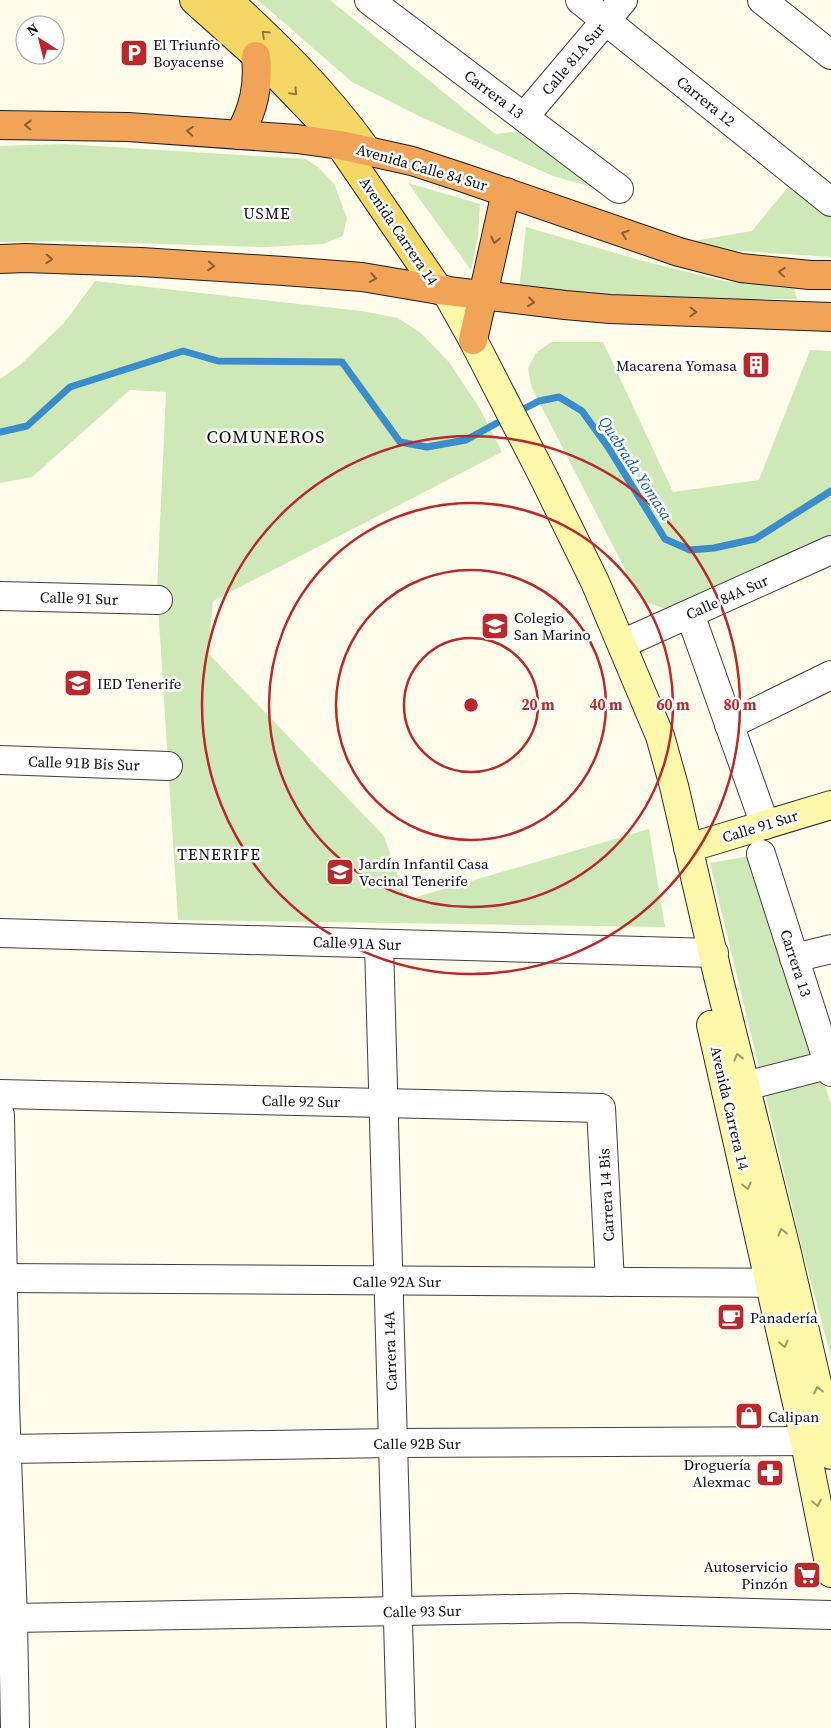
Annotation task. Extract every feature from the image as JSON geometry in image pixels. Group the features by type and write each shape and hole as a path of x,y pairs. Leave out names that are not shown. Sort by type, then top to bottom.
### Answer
{"highway":[{"path":"239,134 247,121 257,90 256,56"},
{"name":"Avenida Calle 84 Sur","path":"0,125 128,126 297,138 353,147 412,161 679,252 741,268 810,275 831,275"},
{"path":"473,340 506,192"},
{"path":"0,259 25,258 142,262 284,271 362,277 532,302 610,309 831,317"}],"main road":[{"name":"Avenida Carrera 14","path":"194,0 353,147"},
{"name":"Avenida Carrera 14","path":"228,0 282,51 333,105 353,147 473,340 596,582 660,736 688,848 704,953"},
{"name":"Avenida Carrera 14","path":"622,644 678,870 704,953 718,976 736,1089 821,1446 831,1573"},
{"name":"Calle 91 Sur","path":"688,848 831,805"}],"street":[{"name":"Carrera 13","path":"370,0 619,189"},
{"name":"Carrera 12","path":"580,0 614,10 831,202"},
{"path":"762,0 831,55"},
{"name":"Calle 81A Sur","path":"524,117 614,10"},
{"name":"Calle 84A Sur","path":"622,644 831,550"},
{"name":"Calle 91 Sur","path":"0,596 158,600"},
{"path":"690,614 765,825"},
{"path":"729,725 831,675"},
{"name":"Calle 91B Bis Sur","path":"0,760 168,766"},
{"name":"Carrera 13","path":"761,854 830,1067"},
{"name":"Calle 91A Sur","path":"0,934 704,953"},
{"name":"Carrera 14A","path":"379,944 401,1728"},
{"path":"794,958 831,949"},
{"path":"736,1089 830,1067"},
{"name":"Calle 92 Sur","path":"0,1094 601,1108"},
{"name":"Carrera 14 Bis","path":"601,1108 610,1282"},
{"path":"0,1115 2,1404 6,1449 13,1618 15,1728"},
{"name":"Calle 92A Sur","path":"1,1278 782,1283"},
{"name":"Calle 92B Sur","path":"6,1449 393,1443 821,1446"},
{"name":"Calle 93 Sur","path":"13,1618 572,1608 831,1615"}],"green space":[{"path":"258,0 330,0 495,134 540,129 631,198 553,176 419,116 352,82"},
{"path":"63,144 306,159 319,168 334,184 347,218 343,236 323,244 266,247 67,241 0,242 0,146"},
{"path":"802,170 831,194 831,257 696,248 688,242 752,231"},
{"path":"408,183 480,204 478,237 471,270"},
{"path":"526,227 643,261 724,281 794,289 797,299 691,299 519,290"},
{"path":"95,281 361,311 398,318 421,333 449,362 480,409 502,452 213,601 208,653 384,836 406,900 649,829 665,927 178,920 157,589 166,392 130,390 32,477 0,483 0,379 20,365 64,323"},
{"path":"551,342 603,342 673,492 759,480 810,350 831,351 831,539 686,604 666,609 643,601 531,386 528,368 536,353"},
{"path":"750,856 831,1104 831,1357 803,1252 710,863"}],"waterway":[{"name":"Quebrada Yomasa","path":"0,432 27,426 70,387 183,351 218,361 342,362 400,442 427,447 466,440 506,418"},
{"name":"Quebrada Yomasa","path":"516,413 539,401 559,397 582,411 608,447 665,539 690,550 714,548 755,539 831,491"}],"place":[{"name":"El Triunfo Boyacense","path":"134,53"},
{"name":"Macarena Yomasa","path":"756,365"},
{"name":"Colegio San Marino","path":"495,626"},
{"name":"IED Tenerife","path":"78,683"},
{"name":"Jardín Infantil Casa Vecinal Tenerife","path":"340,872"},
{"name":"Panadería","path":"731,1317"},
{"name":"Calipan","path":"749,1416"},
{"name":"Droguería Alexmac","path":"770,1473"},
{"name":"Autoservicio Pinzón","path":"807,1575"}],"district":[{"name":"USME","path":"267,213"},
{"name":"COMUNEROS","path":"266,436"},
{"name":"TENERIFE","path":"219,854"}]}
